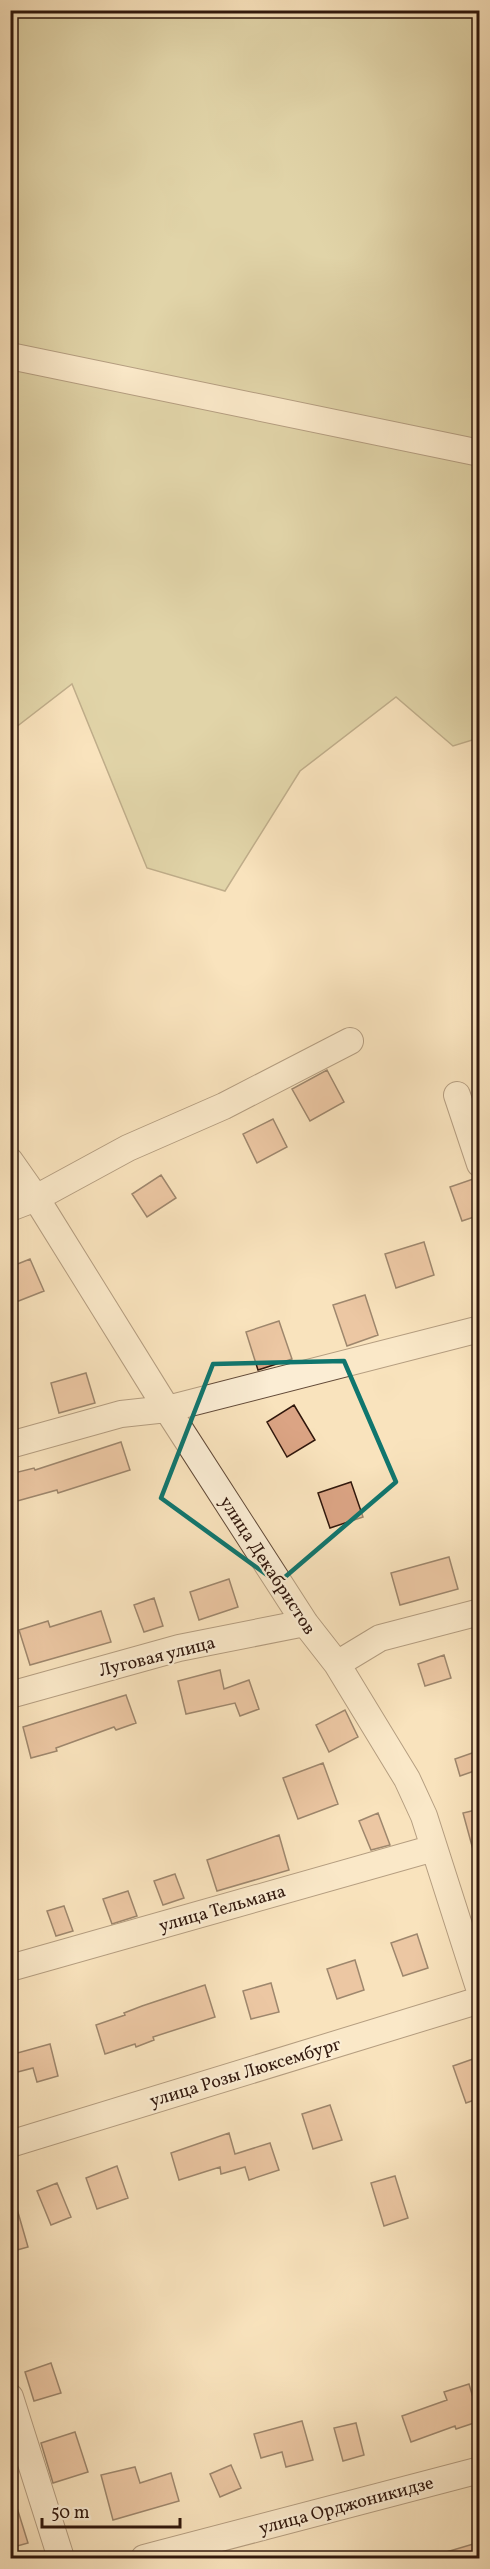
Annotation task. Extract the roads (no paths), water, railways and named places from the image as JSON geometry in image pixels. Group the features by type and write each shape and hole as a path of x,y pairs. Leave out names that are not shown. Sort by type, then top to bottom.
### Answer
{"street":[{"path":"10,356 480,453"},
{"path":"10,1208 36,1198 128,1148 224,1106 350,1041"},
{"path":"457,1095 480,1164"},
{"name":"улица Декабристов","path":"10,1161 36,1198 166,1410 305,1623 337,1664 407,1779 424,1816 480,1991"},
{"path":"10,1445 122,1414 166,1410 480,1329"},
{"path":"337,1664 380,1638 480,1612"},
{"name":"Луговая улица","path":"10,1695 179,1648 305,1623"},
{"name":"улица Тельмана","path":"10,1968 434,1848"},
{"name":"улица Розы Люксембург","path":"10,2144 480,2000"},
{"path":"10,2397 62,2559"},
{"name":"улица Орджоникидзе","path":"144,2559 480,2470"}]}
